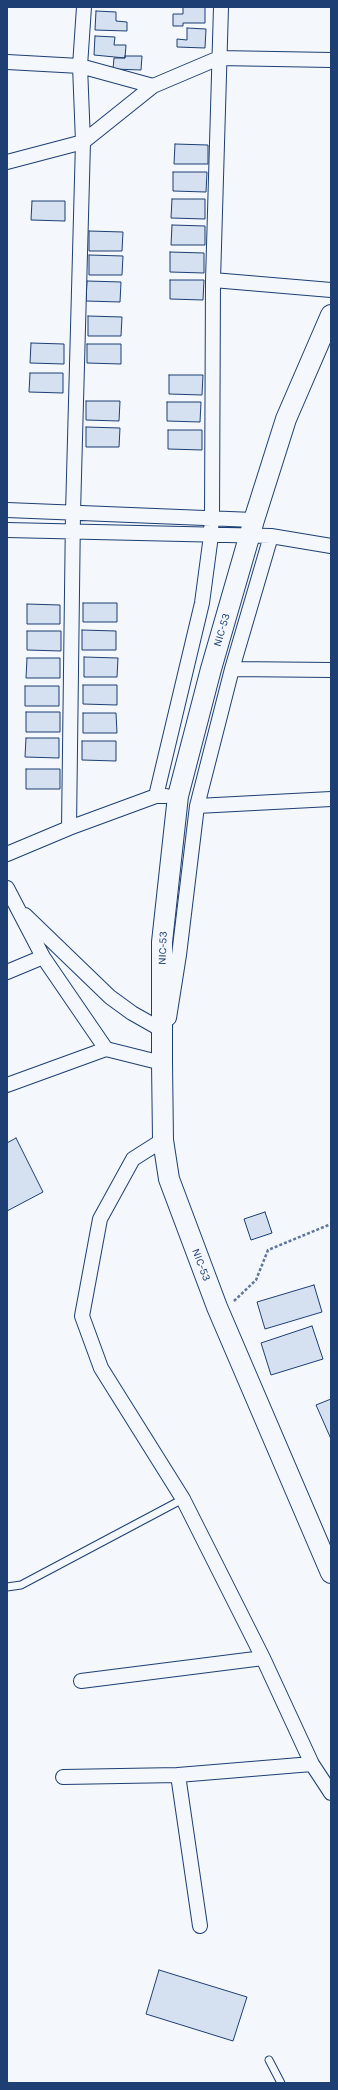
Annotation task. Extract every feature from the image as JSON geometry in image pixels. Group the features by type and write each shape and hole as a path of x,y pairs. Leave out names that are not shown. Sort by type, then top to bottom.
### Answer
{"main road":[{"name":"NIC-53","path":"331,315 286,418 251,528 211,669 178,796 162,942 163,1140 169,1179 217,1307 331,1574"}],"street":[{"path":"69,828 73,513 83,142 80,66 84,7"},
{"path":"156,796 202,603 212,517 213,280 218,58 221,7"},
{"path":"7,162 83,142 153,86 218,58 331,60"},
{"path":"7,62 80,66 153,86"},
{"path":"213,280 331,290"},
{"path":"7,510 212,517 251,528 271,536 331,546"},
{"path":"7,530 73,533 210,535 251,528"},
{"path":"7,1085 106,1048 162,1063 179,954 198,806 232,669 271,536"},
{"path":"232,669 331,670"},
{"path":"7,854 69,828 156,796 178,796"},
{"path":"198,806 331,799"},
{"path":"7,888 42,957 106,1048"},
{"path":"17,908 110,997 132,1013 162,1030"},
{"path":"7,972 42,957"},
{"path":"163,1140 133,1159 100,1219 82,1316 101,1368 183,1499 264,1658 312,1764 331,1793"},
{"path":"81,1681 264,1658"},
{"path":"62,1777 178,1774 312,1764"},
{"path":"178,1774 200,1926"}],"lane":[{"path":"7,1587 21,1585 183,1499"},
{"path":"269,2060 281,2083"}],"path":[{"path":"217,1307 233,1302 256,1280 268,1250 331,1224"}],"building":[{"path":"183,7 205,7 205,23 183,23 183,26 173,26 173,14 183,14"},
{"path":"96,11 116,12 116,21 127,22 127,31 95,30"},
{"path":"187,28 206,29 205,48 177,47 177,39 187,40"},
{"path":"95,36 115,37 114,45 126,45 125,58 94,55"},
{"path":"125,56 142,56 141,70 113,69 114,58 125,58"},
{"path":"175,144 208,145 208,164 174,164"},
{"path":"173,172 207,172 206,192 173,191"},
{"path":"172,199 205,199 205,219 171,218"},
{"path":"32,201 65,201 65,221 31,220"},
{"path":"172,225 205,226 205,245 171,245"},
{"path":"89,231 123,232 122,251 89,251"},
{"path":"170,252 204,253 204,273 170,272"},
{"path":"89,255 123,256 122,275 89,275"},
{"path":"170,280 204,280 203,300 170,299"},
{"path":"87,281 121,282 120,302 86,301"},
{"path":"88,316 122,317 121,336 88,336"},
{"path":"31,343 64,344 64,364 30,363"},
{"path":"87,344 121,344 121,364 87,363"},
{"path":"30,373 63,373 63,393 29,392"},
{"path":"169,375 203,375 202,395 169,394"},
{"path":"86,401 120,401 119,421 86,420"},
{"path":"167,402 201,402 200,422 167,421"},
{"path":"86,427 120,428 119,447 86,447"},
{"path":"168,430 202,430 202,450 168,449"},
{"path":"83,603 117,603 117,622 83,622"},
{"path":"27,604 60,605 60,624 27,624"},
{"path":"82,630 116,631 116,650 82,650"},
{"path":"27,631 61,631 61,651 27,650"},
{"path":"84,657 118,658 117,677 84,677"},
{"path":"27,658 60,658 60,678 26,678"},
{"path":"83,685 117,685 117,705 83,704"},
{"path":"25,686 59,686 59,706 25,706"},
{"path":"26,712 60,712 60,732 26,732"},
{"path":"83,713 116,713 117,733 83,733"},
{"path":"26,738 59,738 59,758 25,757"},
{"path":"82,741 116,741 116,761 82,760"},
{"path":"26,769 60,769 60,789 26,789"},
{"path":"16,1138 43,1192 7,1211 7,1143"},
{"path":"265,1212 272,1233 251,1240 244,1219"},
{"path":"314,1285 322,1312 265,1329 257,1302"},
{"path":"312,1326 323,1359 271,1375 261,1343"},
{"path":"331,1399 331,1439 316,1405"},
{"path":"159,1970 247,1997 233,2041 146,2014"}]}
